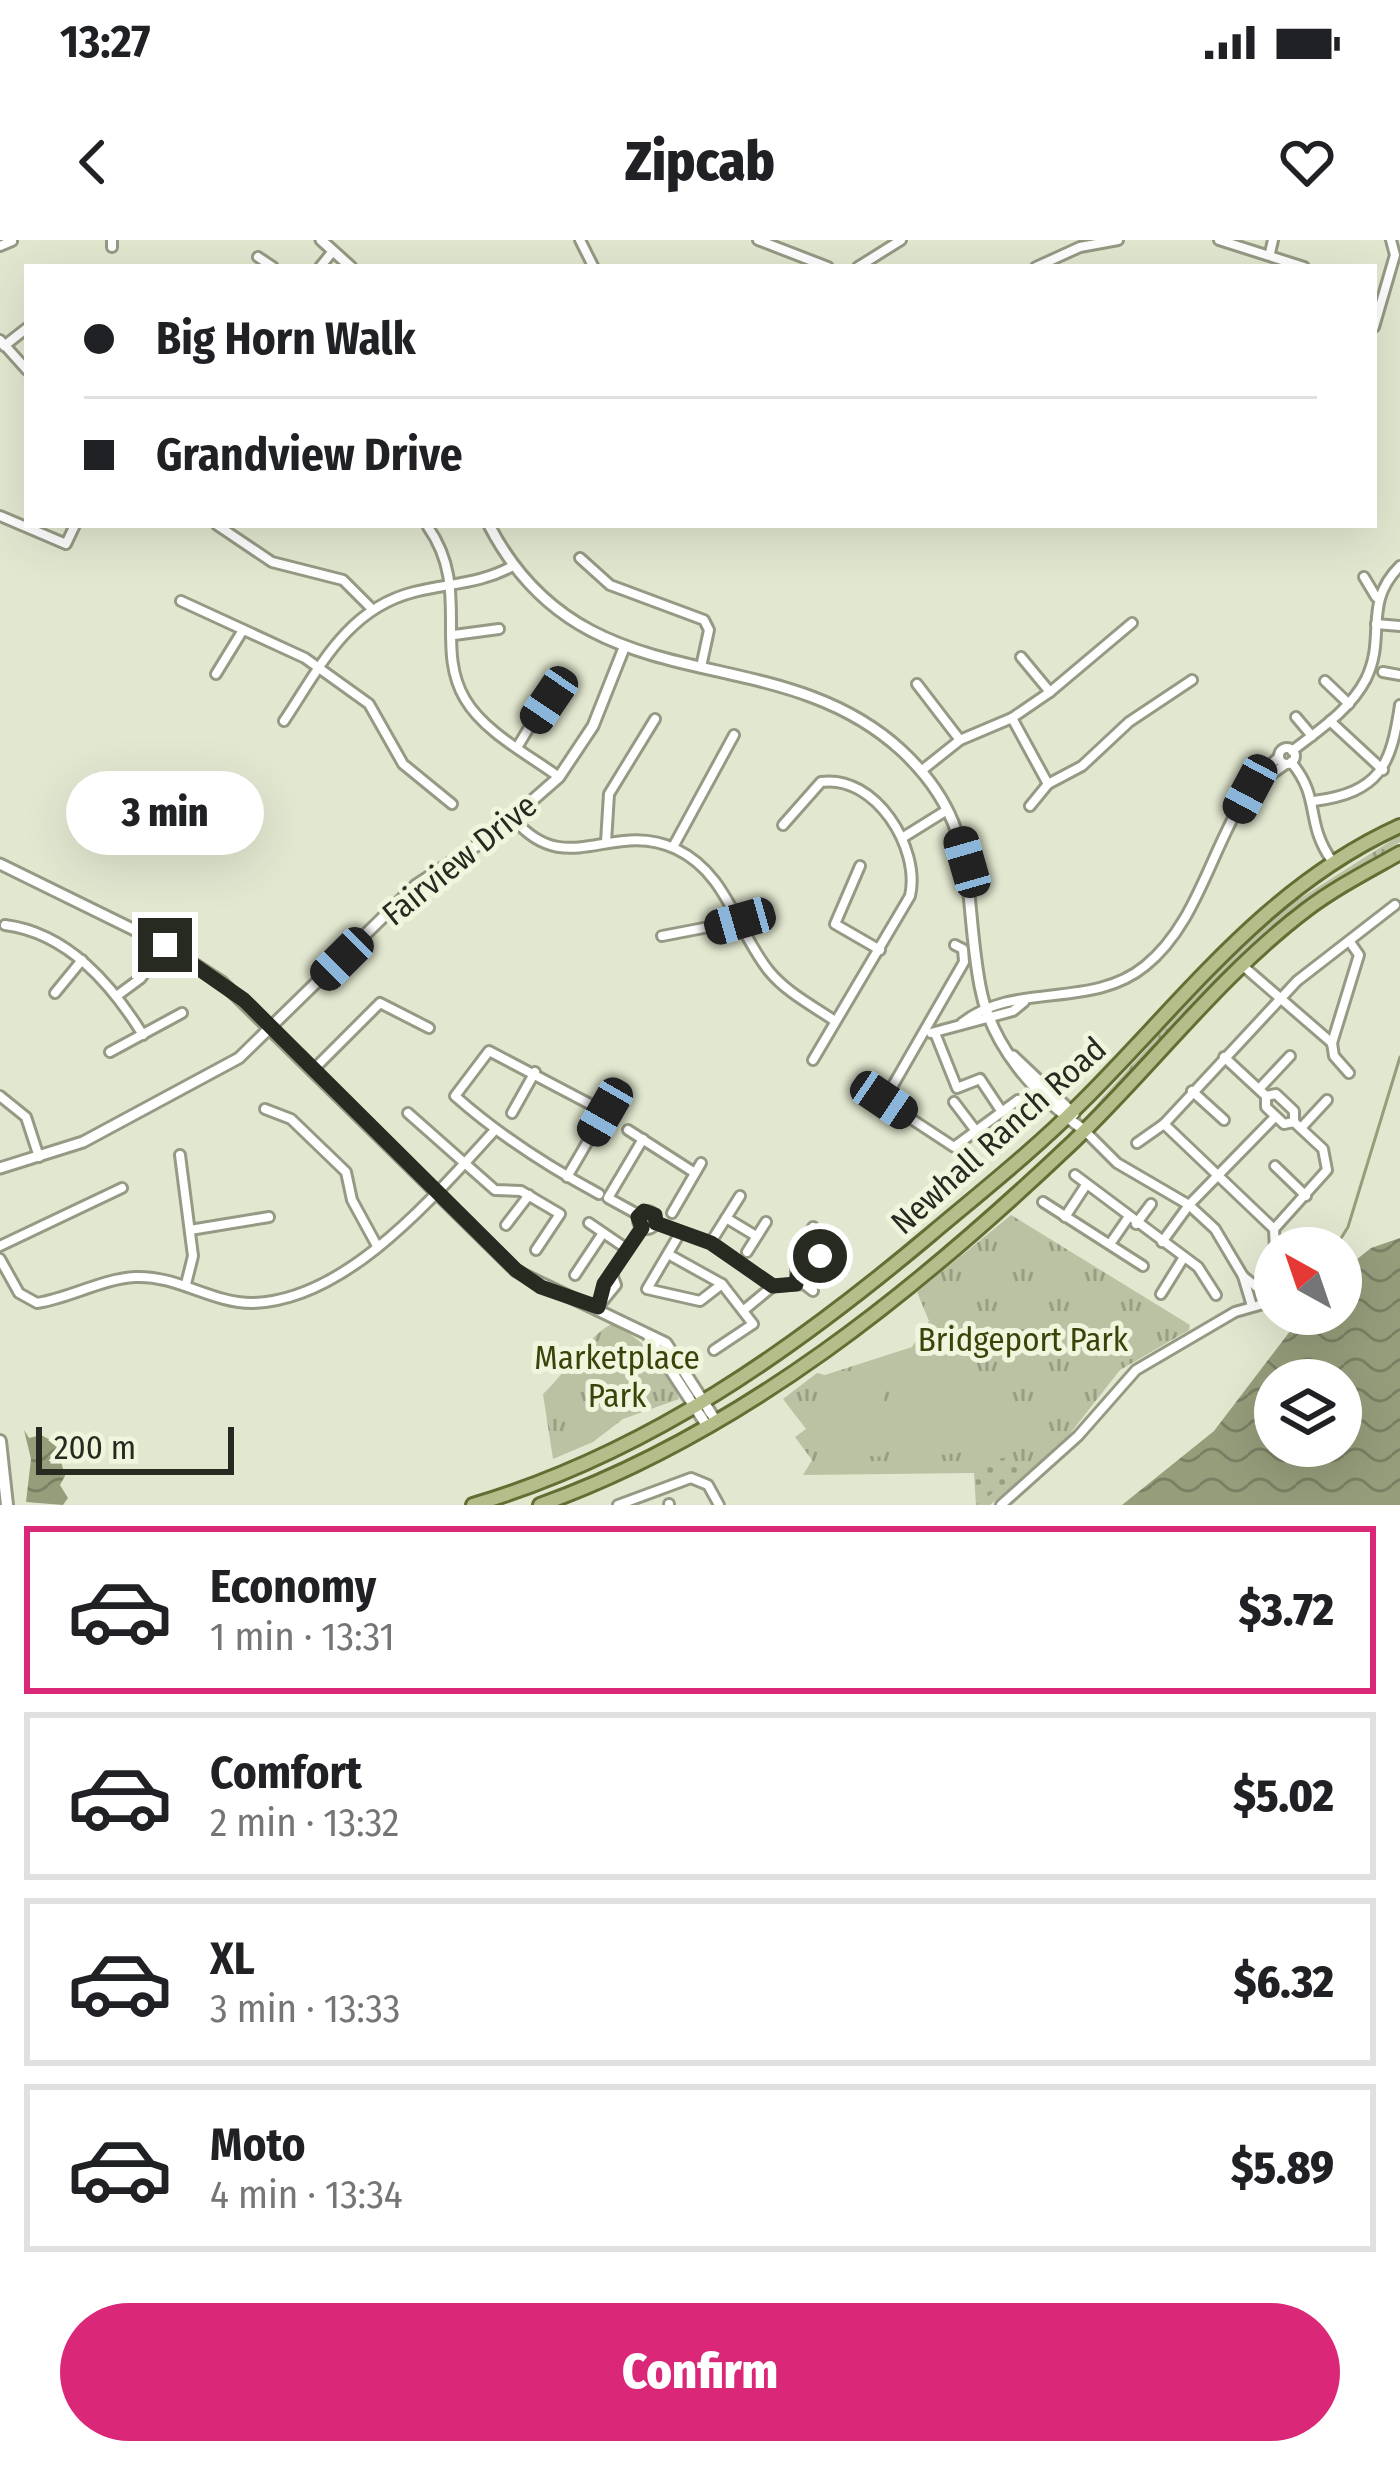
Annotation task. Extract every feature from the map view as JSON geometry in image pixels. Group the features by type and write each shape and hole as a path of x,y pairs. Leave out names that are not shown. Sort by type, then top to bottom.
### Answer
{"main road":[{"name":"Newhall Ranch Road","path":"473,1505 578,1467 701,1405 860,1293 1069,1114 1253,921 1332,861 1400,826"},
{"name":"Newhall Ranch Road","path":"540,1505 627,1469 712,1424 851,1332 1084,1130 1243,966 1306,909 1400,854"},
{"path":"0,1441 7,1505"}],"street":[{"path":"321,240 348,264"},
{"path":"758,240 820,264"},
{"path":"863,264 901,240"},
{"path":"1043,264 1080,248 1118,240"},
{"path":"1219,240 1297,264"},
{"path":"1270,253 1273,240"},
{"path":"1377,320 1395,255 1390,240"},
{"path":"0,246 12,241"},
{"path":"322,264 333,251"},
{"path":"258,256 269,264"},
{"path":"1377,298 1385,302"},
{"path":"2,343 24,367"},
{"path":"0,516 32,533 71,542 74,528"},
{"path":"222,528 272,562 343,580 370,607"},
{"path":"429,528 447,554 453,587 454,667 466,702 559,777"},
{"path":"491,528 514,566 558,611 624,648 840,707 879,731 921,771 947,810 972,885 988,1014 1013,1057 1133,1174 1189,1205 1215,1229 1243,1276 1251,1297 1127,1377 1078,1436 1000,1505"},
{"path":"580,558 610,585 704,620 709,630 700,669"},
{"path":"284,721 319,668 370,607 416,591 480,582 514,566"},
{"path":"1376,597 1400,567"},
{"path":"930,1033 1024,1001 1105,988 1148,964 1174,934 1252,780 1286,761 1330,722 1368,675 1376,597 1364,578"},
{"path":"181,602 319,668 374,709 403,764 452,804"},
{"path":"921,771 960,740 1012,718 1050,692 1132,622"},
{"path":"1376,624 1400,626"},
{"path":"454,635 499,629"},
{"path":"216,674 243,630"},
{"name":"Fairview Drive","path":"0,1168 39,1158 112,1128 212,1076 273,1028 416,885 514,819 559,777 593,726 624,648"},
{"path":"1021,657 1050,692"},
{"path":"1384,672 1400,675"},
{"path":"1030,806 1048,784 1082,766 1129,722 1192,680"},
{"path":"518,746 557,681"},
{"path":"1325,681 1349,704"},
{"path":"916,684 960,740"},
{"path":"1314,801 1346,795 1383,770 1396,739 1400,705"},
{"path":"1296,717 1312,736"},
{"path":"1012,718 1048,784"},
{"path":"606,842 609,794 655,719"},
{"path":"1330,722 1383,770"},
{"path":"673,848 734,735"},
{"path":"1286,761 1314,801 1314,835 1332,861"},
{"path":"783,824 821,782 848,782 859,786 902,838 914,868 910,896 814,1060"},
{"path":"902,838 947,810"},
{"path":"514,819 541,846 562,850 640,840 673,848 717,881 773,977 835,1021"},
{"path":"0,864 165,945 222,982 529,1280 598,1307 671,1349 712,1424"},
{"path":"860,866 835,923 880,950"},
{"path":"1137,1143 1164,1124 1279,1000 1350,942 1366,922 1395,905"},
{"path":"662,936 682,937 740,921"},
{"path":"5,926 82,960 118,995 143,1035"},
{"path":"1349,1072 1334,1056 1332,1043 1359,955 1350,942"},
{"path":"118,995 141,978 165,945"},
{"path":"955,945 963,950 964,962 930,1033 884,1100 954,1147 1018,1100"},
{"path":"55,993 82,960"},
{"path":"1243,966 1332,1043"},
{"path":"314,1069 380,1003 429,1028"},
{"path":"110,1052 182,1012"},
{"path":"930,1033 956,1088 980,1079 1002,1112"},
{"path":"567,1177 605,1112 488,1051 455,1096 495,1130 567,1177 639,1215 650,1211 656,1223 711,1243 773,1286"},
{"path":"1262,1093 1290,1056"},
{"path":"1224,1057 1262,1093 1266,1107 1283,1124 1298,1125 1327,1100"},
{"path":"512,1113 535,1072"},
{"path":"1192,1091 1224,1120"},
{"path":"1262,1093 1276,1094 1294,1112 1298,1125 1323,1149 1328,1162 1306,1196 1276,1227"},
{"path":"0,1096 26,1117 39,1158"},
{"path":"953,1102 976,1131"},
{"path":"265,1108 291,1118 346,1172 352,1200 376,1244"},
{"path":"408,1113 495,1190 529,1195 560,1214 536,1250"},
{"path":"1162,1242 1189,1205 1275,1117"},
{"path":"1164,1124 1272,1227"},
{"path":"0,1259 19,1293 37,1303 133,1277 186,1284 217,1297 253,1303 333,1282 439,1192 495,1130"},
{"path":"628,1130 695,1173"},
{"path":"603,1196 643,1139"},
{"path":"180,1156 193,1256 186,1284"},
{"path":"672,1213 701,1163"},
{"path":"1275,1166 1306,1196"},
{"path":"1075,1174 1184,1257 1216,1295"},
{"path":"1065,1216 1086,1185"},
{"path":"0,1246 122,1188"},
{"path":"506,1225 529,1195"},
{"path":"711,1243 740,1196"},
{"path":"1043,1202 1143,1266"},
{"path":"1110,1244 1151,1204"},
{"path":"639,1215 642,1228"},
{"path":"190,1230 269,1217"},
{"path":"725,1219 756,1236"},
{"path":"589,1222 627,1249"},
{"path":"748,1252 766,1222"},
{"path":"598,1307 616,1285 614,1277 627,1249 642,1228 656,1223"},
{"path":"796,1284 813,1227"},
{"path":"575,1274 603,1233"},
{"path":"680,1233 647,1289 700,1301 722,1284"},
{"path":"802,1252 825,1252 807,1238"},
{"path":"668,1254 722,1284 753,1324 714,1350"},
{"path":"1161,1294 1184,1257"},
{"path":"744,1310 773,1286 796,1284 813,1291"},
{"path":"619,1505 683,1480 702,1480 719,1505"}],"green space":[{"path":"1400,835 1400,842 1284,916 1094,1107 1203,986 1280,911"},
{"name":"Bridgeport Park","path":"1011,1215 1190,1325 1189,1330 1120,1370 1065,1440 990,1505 976,1505 974,1473 803,1475 812,1460 795,1437 806,1429 783,1399 817,1373 825,1375 912,1347 929,1321 917,1292"},
{"name":"Marketplace Park","path":"613,1324 654,1355 679,1399 623,1419 593,1442 553,1459 543,1394 597,1334"},
{"path":"924,1356 957,1365 981,1386 995,1414 1002,1448 913,1458 903,1453 902,1359"},
{"path":"884,1386 885,1457 825,1453 828,1426 838,1406 857,1392"},
{"path":"1011,1456 1019,1474 976,1505 975,1465"}],"water":[{"path":"1400,1238 1400,1505 1122,1505 1214,1431 1254,1378 1254,1467 1362,1467 1362,1359 1269,1359 1287,1335 1362,1335 1362,1255"},
{"path":"24,1430 29,1438 41,1435 56,1443 65,1476 60,1485 68,1498 63,1505 26,1502 31,1459"}],"waterway":[{"path":"1348,1227 1400,1057"}],"route":[{"path":"165,945 244,1000 516,1270 541,1287 598,1307 604,1284 614,1277 642,1228 638,1217 644,1211 655,1215 656,1223 711,1243 773,1286 796,1284 802,1252 820,1256"}]}
